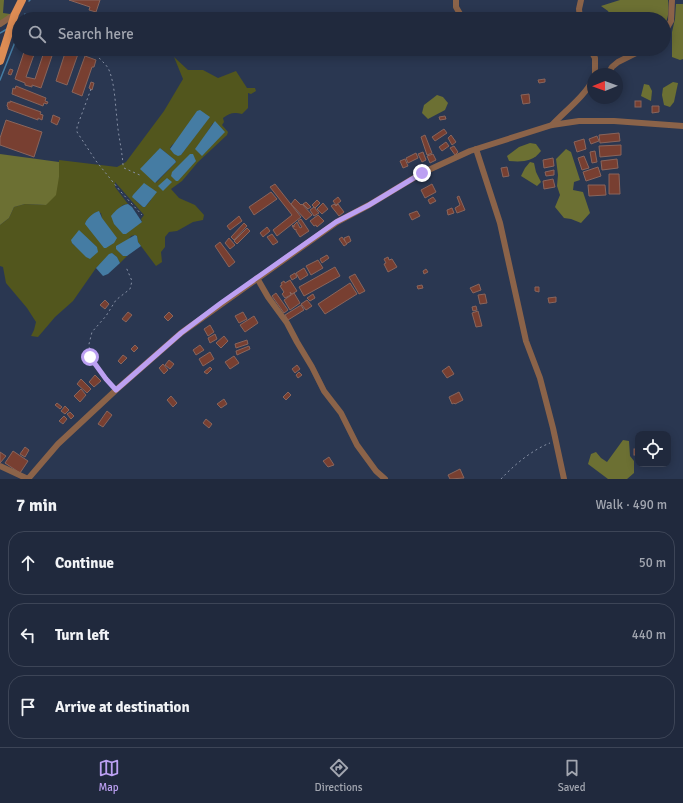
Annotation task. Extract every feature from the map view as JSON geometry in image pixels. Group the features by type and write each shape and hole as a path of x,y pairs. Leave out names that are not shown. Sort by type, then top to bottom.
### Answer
{"main road":[{"path":"16,12 22,0"},
{"path":"0,61 12,23"}],"street":[{"path":"456,0 456,7 459,12"},
{"path":"579,12 581,0"},
{"path":"671,21 672,0"},
{"path":"0,24 12,16"},
{"path":"595,56 596,58 595,68"},
{"path":"611,68 618,62 630,56"},
{"path":"552,125 587,86"},
{"path":"0,466 28,479 58,444 116,390 181,333 336,222 369,205 422,173 476,149 552,125 579,121 614,121 683,126"},
{"path":"476,149 500,223 526,342 540,378 564,479"},
{"path":"257,278 268,297 288,323 324,391 341,413 357,444 376,471 385,479"}],"path":[{"path":"97,56 109,69 112,81 124,168 142,176"},
{"path":"90,89 77,127 77,132 101,167 142,215"},
{"path":"116,390 93,363 90,357 89,344 92,332 106,316 116,300 130,289 132,281 126,267"},
{"path":"501,479 512,467 541,446 556,441"}],"green space":[{"path":"0,0 4,0 3,13 10,14 7,22 0,27"},
{"path":"620,0 668,0 668,12 608,12 601,6"},
{"path":"676,4 683,4 683,59 680,60 672,57 672,32"},
{"path":"174,57 188,70 203,70 218,78 236,71 247,88 255,88 256,91 251,94 248,93 248,108 242,114 232,113 223,118 224,122 222,125 228,132 227,135 198,162 182,181 171,189 179,198 195,205 204,215 203,220 193,222 177,231 169,232 165,237 165,247 161,252 162,262 156,266 138,242 137,236 131,236 119,252 123,256 127,256 120,263 117,257 112,253 96,268 73,301 55,317 38,337 31,336 36,322 27,308 6,283 3,267 0,266 0,225 9,218 14,207 25,204 46,205 59,177 59,160 117,167 126,162 164,111 183,79","holes":["209,117 181,155 174,154 170,148","213,123 213,144 202,155 206,134","160,148 176,162 156,183","115,182 144,215 141,219 142,222 121,230 114,224 115,212 123,205 128,204 115,187","135,200 151,200 145,207 143,207","96,212 101,213 102,218 85,223","79,231 97,247 75,246 72,243"]},
{"path":"673,82 678,83 674,102 670,107 664,105 662,95 663,88"},
{"path":"644,84 649,85 652,91 651,101 641,96"},
{"path":"437,95 443,97 448,103 445,110 428,119 422,113 424,105"},
{"path":"530,143 536,144 541,151 538,155 527,160 509,161 507,156 519,147"},
{"path":"566,149 571,152 580,180 574,182 573,190 583,192 590,213 581,223 564,218 555,207 560,195 557,186 558,175 556,159"},
{"path":"0,154 59,162 59,177 56,195 46,205 25,204 14,207 9,218 0,225"},
{"path":"530,162 534,163 536,172 541,182 537,186 521,176"},
{"path":"623,440 629,441 630,456 634,461 634,473 627,479 608,479 588,464 591,454 596,452 607,462"}],"water":[{"path":"200,110 210,117 181,155 178,156 174,154 170,149 197,111"},
{"path":"215,121 225,132 202,156 195,149"},
{"path":"160,148 176,162 155,183 140,169"},
{"path":"190,154 193,154 196,161 178,181 176,181 171,176 172,172"},
{"path":"167,178 172,182 163,191 158,186"},
{"path":"144,183 157,192 145,207 143,207 132,197"},
{"path":"128,204 132,207 142,222 126,234 123,234 114,224 111,216 123,205"},
{"path":"99,211 102,218 117,238 114,243 106,248 104,248 85,224 90,216"},
{"path":"79,230 97,247 98,252 90,259 72,243 71,240"},
{"path":"135,235 137,236 138,242 141,246 127,256 123,256 116,249 116,246"},
{"path":"112,253 117,257 120,263 108,274 103,276 96,268 109,254"}],"building":[{"path":"69,0 100,0 96,12 89,10 90,7"},
{"path":"23,56 34,56 26,77 35,79 43,56 52,56 41,88 32,85 32,87 25,85 25,83 15,79"},
{"path":"64,56 77,56 67,85 56,81"},
{"path":"85,56 96,60 82,96 72,92"},
{"path":"10,69 13,70 11,75 8,74"},
{"path":"545,79 545,82 539,83 538,80"},
{"path":"91,82 94,83 92,90 89,88"},
{"path":"16,86 46,98 45,101 48,102 47,104 44,103 43,106 12,94 13,88 15,89"},
{"path":"529,94 530,103 523,104 521,95"},
{"path":"10,101 41,112 40,114 43,115 42,120 38,118 38,120 8,109 8,102 10,103"},
{"path":"635,101 641,101 641,107 635,107"},
{"path":"652,106 659,106 659,112 652,113"},
{"path":"53,115 60,118 57,125 51,122"},
{"path":"445,116 446,119 440,120 439,117"},
{"path":"6,120 42,132 34,157 0,145 0,138"},
{"path":"444,129 447,133 435,141 432,137"},
{"path":"619,133 620,141 600,143 599,135"},
{"path":"425,135 432,153 427,155 421,137"},
{"path":"451,135 456,142 452,145 448,138"},
{"path":"597,136 599,141 591,144 589,139"},
{"path":"584,139 586,149 577,152 574,142"},
{"path":"446,142 449,146 442,151 439,147"},
{"path":"621,145 621,155 600,157 599,146"},
{"path":"454,146 458,152 455,155 450,148"},
{"path":"595,151 597,162 592,163 590,152"},
{"path":"423,152 426,160 422,162 418,154"},
{"path":"416,153 418,158 408,163 406,158"},
{"path":"433,154 436,160 430,163 427,156"},
{"path":"584,156 589,168 582,170 578,158"},
{"path":"553,158 554,166 544,168 543,160"},
{"path":"405,159 408,166 403,168 400,161"},
{"path":"617,159 618,168 602,170 601,161"},
{"path":"507,167 509,176 503,177 501,168"},
{"path":"598,167 601,176 586,181 583,172"},
{"path":"554,170 554,175 546,176 545,172"},
{"path":"609,174 619,174 620,194 609,194"},
{"path":"553,179 555,187 544,189 543,181"},
{"path":"275,184 301,217 277,236 273,230 292,215 270,187"},
{"path":"432,184 436,192 425,198 421,190"},
{"path":"588,185 605,185 606,195 589,196"},
{"path":"271,192 277,199 254,215 249,207"},
{"path":"459,196 465,210 457,213 455,208 460,205 457,197"},
{"path":"338,197 341,201 336,205 333,201"},
{"path":"433,197 436,201 430,204 428,200"},
{"path":"295,199 312,215 306,220 291,204"},
{"path":"317,200 320,203 315,208 312,205"},
{"path":"306,202 311,207 308,209 303,204"},
{"path":"323,203 328,209 322,214 317,209"},
{"path":"334,204 336,206 338,204 344,212 339,216 331,206"},
{"path":"314,207 319,213 314,216 310,210"},
{"path":"452,208 454,213 448,215 447,210"},
{"path":"417,211 420,216 412,220 409,214"},
{"path":"318,215 324,221 317,227 310,221"},
{"path":"239,216 242,221 230,230 227,226"},
{"path":"301,219 309,231 300,237 296,229 295,230 292,226 293,225 294,227 297,222 300,228 302,227 298,221"},
{"path":"244,223 247,226 234,240 231,237"},
{"path":"267,227 270,231 263,237 260,233"},
{"path":"247,228 250,231 237,244 234,241"},
{"path":"272,234 278,242 273,245 267,237"},
{"path":"349,236 351,241 346,244 344,238"},
{"path":"342,237 347,244 344,246 339,239"},
{"path":"229,238 235,245 230,249 225,243"},
{"path":"220,242 235,262 229,267 215,246"},
{"path":"327,255 329,258 322,263 320,259"},
{"path":"388,257 389,260 392,259 397,267 388,272 384,264 386,263 384,259"},
{"path":"318,260 323,268 311,275 306,266"},
{"path":"335,267 340,276 304,296 299,287"},
{"path":"304,268 308,275 300,280 296,273"},
{"path":"426,269 428,272 424,274 423,271"},
{"path":"295,273 297,277 292,280 290,276"},
{"path":"355,274 365,291 359,294 349,277"},
{"path":"290,280 297,291 292,294 290,292 291,295 285,298 282,294 284,292 280,286 284,281 285,283"},
{"path":"350,283 357,294 325,314 318,304"},
{"path":"479,284 481,290 473,293 470,288"},
{"path":"422,285 423,288 418,289 417,286"},
{"path":"535,287 539,287 539,292 535,291"},
{"path":"276,293 288,310 284,313 272,296"},
{"path":"294,293 300,303 290,310 284,300"},
{"path":"313,294 315,298 310,301 307,298"},
{"path":"485,294 487,303 480,304 478,295"},
{"path":"556,297 556,302 549,303 548,298"},
{"path":"105,300 109,304 105,309 100,305"},
{"path":"307,300 312,306 306,310 301,304"},
{"path":"301,305 304,310 288,320 285,315"},
{"path":"476,306 477,310 473,311 472,307"},
{"path":"478,311 482,326 476,327 472,313"},
{"path":"128,312 132,315 126,322 122,319"},
{"path":"169,312 173,316 168,321 164,317"},
{"path":"243,312 247,319 239,323 235,316"},
{"path":"254,316 258,323 245,332 240,325"},
{"path":"210,325 214,332 208,336 204,329"},
{"path":"215,334 217,339 210,343 208,338"},
{"path":"224,336 228,341 221,348 216,343"},
{"path":"247,340 248,344 236,348 235,344"},
{"path":"135,345 138,348 134,352 131,349"},
{"path":"200,345 204,350 196,355 193,350"},
{"path":"249,346 250,349 237,355 236,351"},
{"path":"210,352 214,359 203,366 199,359"},
{"path":"123,355 127,358 121,364 118,361"},
{"path":"234,356 239,363 230,369 225,362"},
{"path":"169,360 174,364 170,369 165,365"},
{"path":"163,364 168,370 164,374 159,368"},
{"path":"297,365 300,369 295,373 292,369"},
{"path":"449,366 454,374 447,378 442,371"},
{"path":"210,367 212,369 207,374 204,372"},
{"path":"299,372 302,375 298,378 296,375"},
{"path":"95,375 101,381 94,387 89,382"},
{"path":"81,379 91,389 87,393 77,384"},
{"path":"81,389 86,395 80,402 74,396"},
{"path":"288,392 291,395 286,400 283,397"},
{"path":"459,392 463,400 452,404 449,397"},
{"path":"171,396 177,403 173,407 167,400"},
{"path":"224,399 227,404 221,408 217,404"},
{"path":"57,403 62,407 60,409 55,405"},
{"path":"65,406 69,410 65,414 61,411"},
{"path":"107,411 112,415 103,427 98,424"},
{"path":"70,412 74,416 71,419 67,414"},
{"path":"64,416 67,419 63,424 59,421"},
{"path":"206,419 212,424 209,428 203,423"},
{"path":"25,447 29,450 25,457 20,454"},
{"path":"13,451 28,461 20,473 5,463"},
{"path":"0,452 6,456 0,463"},
{"path":"329,457 334,465 328,467 323,461"},
{"path":"460,469 464,478 450,479 448,475"}],"waterway":[{"path":"0,33 7,29"},
{"path":"0,80 12,50"}],"route":[{"path":"90,357 93,363 116,390 181,333 221,303 336,222 369,205 422,173"}]}
